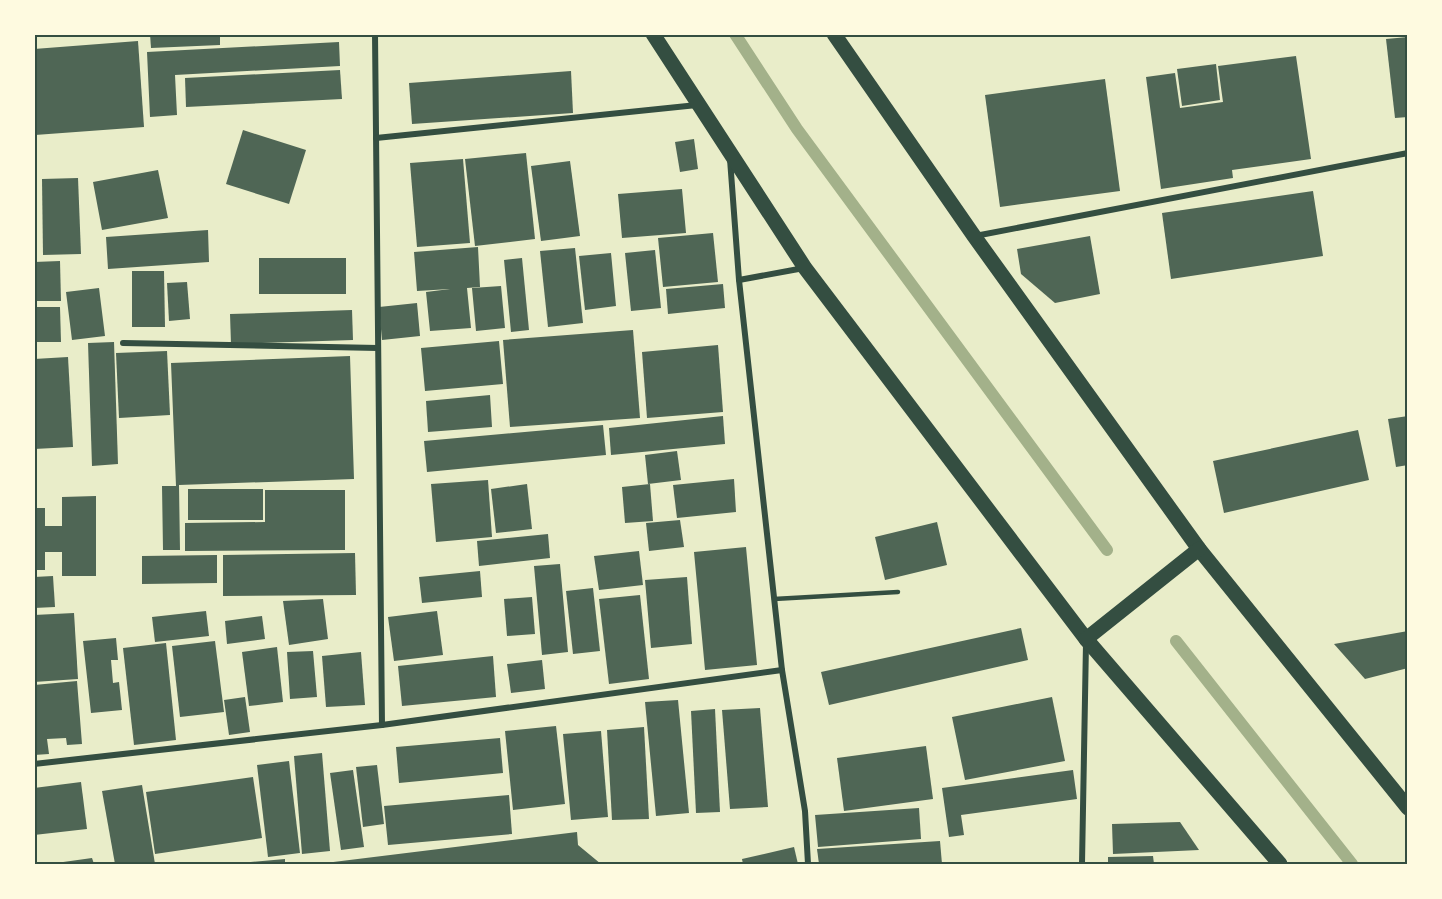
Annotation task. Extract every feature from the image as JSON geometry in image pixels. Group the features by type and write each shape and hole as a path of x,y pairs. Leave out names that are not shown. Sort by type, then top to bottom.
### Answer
{"main road":[{"path":"652,34 805,268 1086,639 1280,864"},
{"path":"834,34 974,236 1199,549 1407,808"},
{"path":"1086,639 1199,549"}],"street":[{"path":"375,34 382,725"},
{"path":"376,138 699,105"},
{"path":"729,152 739,280 774,599 782,670 805,811 808,864"},
{"path":"974,236 1407,153"},
{"path":"739,280 805,268"},
{"path":"123,343 378,348"},
{"path":"1082,864 1086,639"},
{"path":"34,764 382,725 782,670"}],"lane":[{"path":"774,599 898,592"}],"building":[{"path":"150,34 220,34 220,45 151,48"},
{"path":"1408,37 1408,117 1395,118 1386,39"},
{"path":"138,41 144,127 35,135 34,49"},
{"path":"339,42 340,66 175,75 177,115 150,117 147,52"},
{"path":"1296,56 1311,159 1232,170 1233,178 1161,189 1146,77 1175,73 1180,108 1223,102 1218,66"},
{"path":"1216,64 1220,100 1182,106 1177,69"},
{"path":"340,70 342,99 186,107 185,78"},
{"path":"571,71 573,113 412,124 409,83"},
{"path":"1105,79 1120,191 1000,207 985,95"},
{"path":"243,130 306,150 289,204 226,184"},
{"path":"694,139 698,169 680,172 675,142"},
{"path":"526,153 535,239 475,246 465,159"},
{"path":"463,159 470,243 417,247 410,163"},
{"path":"570,161 580,236 541,241 531,166"},
{"path":"158,170 168,218 102,230 93,182"},
{"path":"78,178 81,254 43,255 42,179"},
{"path":"682,189 686,233 622,238 618,194"},
{"path":"1313,191 1323,256 1171,279 1162,213"},
{"path":"208,230 209,262 108,269 106,237"},
{"path":"713,233 718,282 663,287 658,238"},
{"path":"1090,236 1100,294 1055,303 1021,274 1017,249"},
{"path":"478,247 480,287 467,288 471,328 430,331 426,292 450,289 417,291 414,252"},
{"path":"575,248 583,323 548,327 540,251"},
{"path":"655,250 661,308 631,311 625,253"},
{"path":"611,253 616,306 585,310 579,256"},
{"path":"259,258 346,258 346,294 259,294"},
{"path":"522,258 529,330 511,332 504,260"},
{"path":"60,261 61,301 34,301 34,262"},
{"path":"132,271 164,271 165,327 132,327"},
{"path":"187,282 190,319 169,321 167,283"},
{"path":"723,284 725,308 668,314 666,289"},
{"path":"501,286 505,328 476,331 472,288"},
{"path":"99,288 105,336 72,340 66,292"},
{"path":"417,303 420,336 382,340 379,307"},
{"path":"34,307 60,307 61,342 34,342"},
{"path":"352,310 353,340 231,344 230,314"},
{"path":"633,330 640,418 510,427 503,340"},
{"path":"499,341 503,384 425,391 421,348"},
{"path":"114,342 118,464 92,466 88,343"},
{"path":"718,345 723,412 647,418 642,352"},
{"path":"167,351 170,415 119,418 116,353"},
{"path":"350,356 354,479 179,485 180,550 163,550 162,486 176,486 171,363"},
{"path":"68,357 73,447 34,449 34,359"},
{"path":"490,395 492,427 428,432 426,401"},
{"path":"723,416 725,444 611,455 609,428"},
{"path":"1408,416 1408,465 1396,467 1388,419"},
{"path":"603,425 606,455 427,472 424,441"},
{"path":"1358,430 1369,480 1224,513 1213,461"},
{"path":"677,451 681,480 648,484 645,455"},
{"path":"734,479 736,512 677,518 673,485"},
{"path":"488,480 492,537 436,542 431,484"},
{"path":"527,484 532,529 496,533 491,489"},
{"path":"650,484 653,521 625,523 622,487"},
{"path":"188,489 263,489 263,520 188,520"},
{"path":"265,490 345,490 345,550 185,551 185,523 265,522"},
{"path":"96,496 96,576 62,576 62,552 45,552 45,570 34,570 34,508 45,508 45,526 62,526 62,497"},
{"path":"680,520 684,547 649,551 646,523"},
{"path":"937,522 947,565 885,580 875,537"},
{"path":"548,534 550,558 479,566 477,541"},
{"path":"746,547 757,665 705,670 694,552"},
{"path":"639,551 643,585 599,590 594,556"},
{"path":"355,553 356,595 223,596 223,555"},
{"path":"217,555 217,583 142,584 142,556"},
{"path":"560,564 568,652 542,655 534,566"},
{"path":"480,571 482,597 422,603 419,577"},
{"path":"53,576 55,607 34,608 34,577"},
{"path":"687,577 692,644 651,648 645,580"},
{"path":"593,588 600,651 573,654 566,591"},
{"path":"640,595 649,679 609,684 599,599"},
{"path":"532,597 535,634 507,636 504,599"},
{"path":"323,599 328,639 289,645 283,601"},
{"path":"206,611 209,636 155,642 152,617"},
{"path":"437,611 443,655 394,661 388,617"},
{"path":"74,613 78,679 34,682 34,615"},
{"path":"262,616 265,639 227,644 225,621"},
{"path":"1021,628 1028,660 829,705 821,672"},
{"path":"1408,631 1408,668 1365,679 1334,644"},
{"path":"116,638 118,660 111,660 113,683 119,682 122,710 91,713 83,641"},
{"path":"215,641 224,712 180,717 172,646"},
{"path":"166,643 176,740 134,745 123,648"},
{"path":"277,647 283,702 249,706 242,652"},
{"path":"313,651 317,697 290,699 287,652"},
{"path":"361,652 365,705 326,707 322,656"},
{"path":"493,656 496,697 402,706 398,666"},
{"path":"542,660 545,689 511,693 507,664"},
{"path":"77,681 82,744 67,745 66,738 47,739 49,754 34,755 34,685"},
{"path":"245,697 250,732 229,735 224,700"},
{"path":"1052,697 1065,761 965,780 952,717"},
{"path":"678,700 689,813 656,816 645,702"},
{"path":"760,708 768,807 730,809 722,710"},
{"path":"715,709 720,812 696,813 691,711"},
{"path":"556,726 565,804 513,810 505,731"},
{"path":"644,727 649,819 612,820 607,730"},
{"path":"601,731 608,817 571,820 563,734"},
{"path":"500,738 503,773 399,783 396,747"},
{"path":"926,746 933,799 844,811 837,758"},
{"path":"322,753 330,851 302,854 294,756"},
{"path":"289,761 300,853 268,857 257,765"},
{"path":"377,765 384,824 363,827 356,767"},
{"path":"353,770 364,847 341,850 330,773"},
{"path":"1073,770 1077,799 961,815 964,835 949,837 942,788"},
{"path":"253,777 262,838 155,854 146,792"},
{"path":"81,782 87,829 34,835 34,788"},
{"path":"142,785 155,864 115,864 102,791"},
{"path":"509,795 512,834 388,845 384,806"},
{"path":"919,808 921,839 818,847 815,815"},
{"path":"1180,822 1199,850 1113,854 1112,824"},
{"path":"577,832 578,845 601,864 317,864"},
{"path":"940,841 942,864 819,864 817,849"},
{"path":"794,847 798,864 743,864 742,859"},
{"path":"1153,856 1154,864 1108,864 1108,857"},
{"path":"92,858 94,864 56,863"},
{"path":"285,859 285,864 240,864 240,863"}],"waterway":[{"path":"735,34 797,129 1107,550"},
{"path":"1176,641 1352,864"}]}
